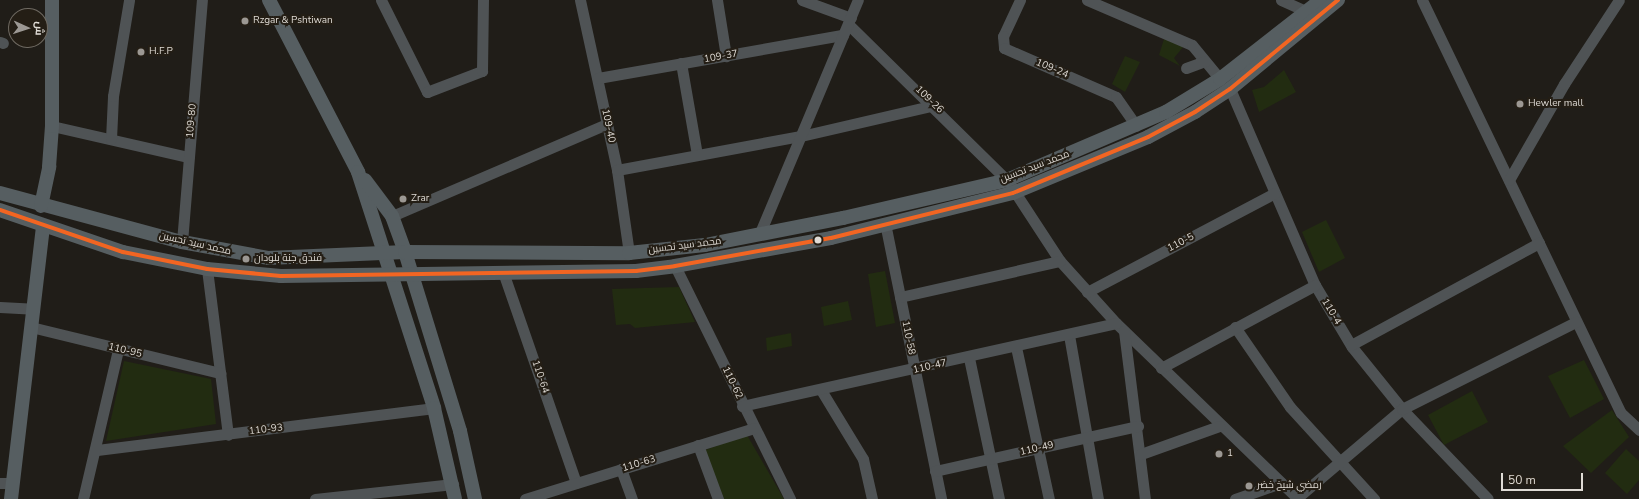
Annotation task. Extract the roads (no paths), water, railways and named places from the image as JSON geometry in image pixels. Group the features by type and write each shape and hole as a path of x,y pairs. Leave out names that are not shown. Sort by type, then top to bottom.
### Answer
{"main road":[{"path":"41,206 49,167 52,126 52,0"},
{"path":"269,0 358,172 394,274 434,408 453,484 455,499"},
{"name":"محمد سید تحسین","path":"0,193 41,206 182,242 268,258 405,252 629,253 759,235 1007,180 1136,126 1225,84 1321,0"},
{"path":"0,210 43,227 124,252 207,269 281,276 636,270 675,266 830,238 885,223 1013,193 1148,137 1225,84 1338,0"},
{"path":"358,172 392,216 405,252 460,431 475,499"},
{"path":"11,499 6,483 31,327 43,227"}],"street":[{"path":"111,139 113,96 129,0"},
{"name":"109-80","path":"182,242 202,0"},
{"path":"381,0 427,92 482,71 483,0"},
{"name":"109-40","path":"580,0 617,170 629,253"},
{"path":"717,0 726,56"},
{"path":"802,0 849,21"},
{"path":"759,235 858,0"},
{"name":"109-24","path":"1020,0 1003,36 1004,48 1116,97 1136,126"},
{"name":"110-4","path":"1087,0 1192,45 1225,84 1315,285 1351,345 1402,409 1488,499"},
{"path":"1281,0 1308,12"},
{"path":"1422,0 1620,413 1639,430"},
{"path":"1509,180 1564,84 1619,0"},
{"name":"109-26","path":"849,21 1007,180 1013,193 1060,261 1087,292 1219,426 1297,499"},
{"name":"109-37","path":"598,78 843,36"},
{"path":"1186,68 1205,61"},
{"path":"681,63 697,155"},
{"path":"617,170 801,136 935,106"},
{"path":"392,216 607,124"},
{"path":"52,126 189,157"},
{"name":"110-5","path":"1087,292 1275,193"},
{"name":"110-58","path":"885,223 941,499"},
{"path":"1351,345 1539,243"},
{"path":"900,297 1060,261"},
{"name":"110-62","path":"675,266 742,406 790,499"},
{"path":"207,269 228,435"},
{"name":"110-64","path":"503,272 576,483"},
{"path":"1161,368 1315,285"},
{"path":"0,307 33,309"},
{"path":"1297,499 1402,409 1576,322"},
{"name":"110-95","path":"31,327 118,350 220,373"},
{"path":"1120,327 1138,426 1145,499"},
{"name":"110-47","path":"742,406 915,370 1069,335 1120,327"},
{"path":"1235,327 1290,407 1341,461 1374,499"},
{"path":"1069,335 1098,499"},
{"path":"1016,347 1049,499"},
{"path":"82,499 97,450 118,350"},
{"path":"969,358 999,499"},
{"path":"821,390 863,459 870,499"},
{"name":"110-93","path":"97,450 228,435 434,408"},
{"name":"110-49","path":"935,471 1138,426"},
{"path":"1141,454 1219,426"},
{"name":"110-63","path":"525,499 556,494 576,483 754,428"},
{"path":"698,445 718,499"},
{"path":"621,469 632,499"},
{"path":"315,499 453,484"},
{"path":"1235,499 1281,484"}],"place":[{"name":"Rzgar & Pshtiwan","path":"245,21"},
{"name":"H.F.P","path":"141,52"},
{"name":"Hewler mall","path":"1520,104"},
{"name":"Zrar","path":"403,199"},
{"name":"فندق جنة بلودان","path":"246,259"},
{"name":"1","path":"1219,454"},
{"name":"رمضي شيخ خضر","path":"1249,486"}]}
